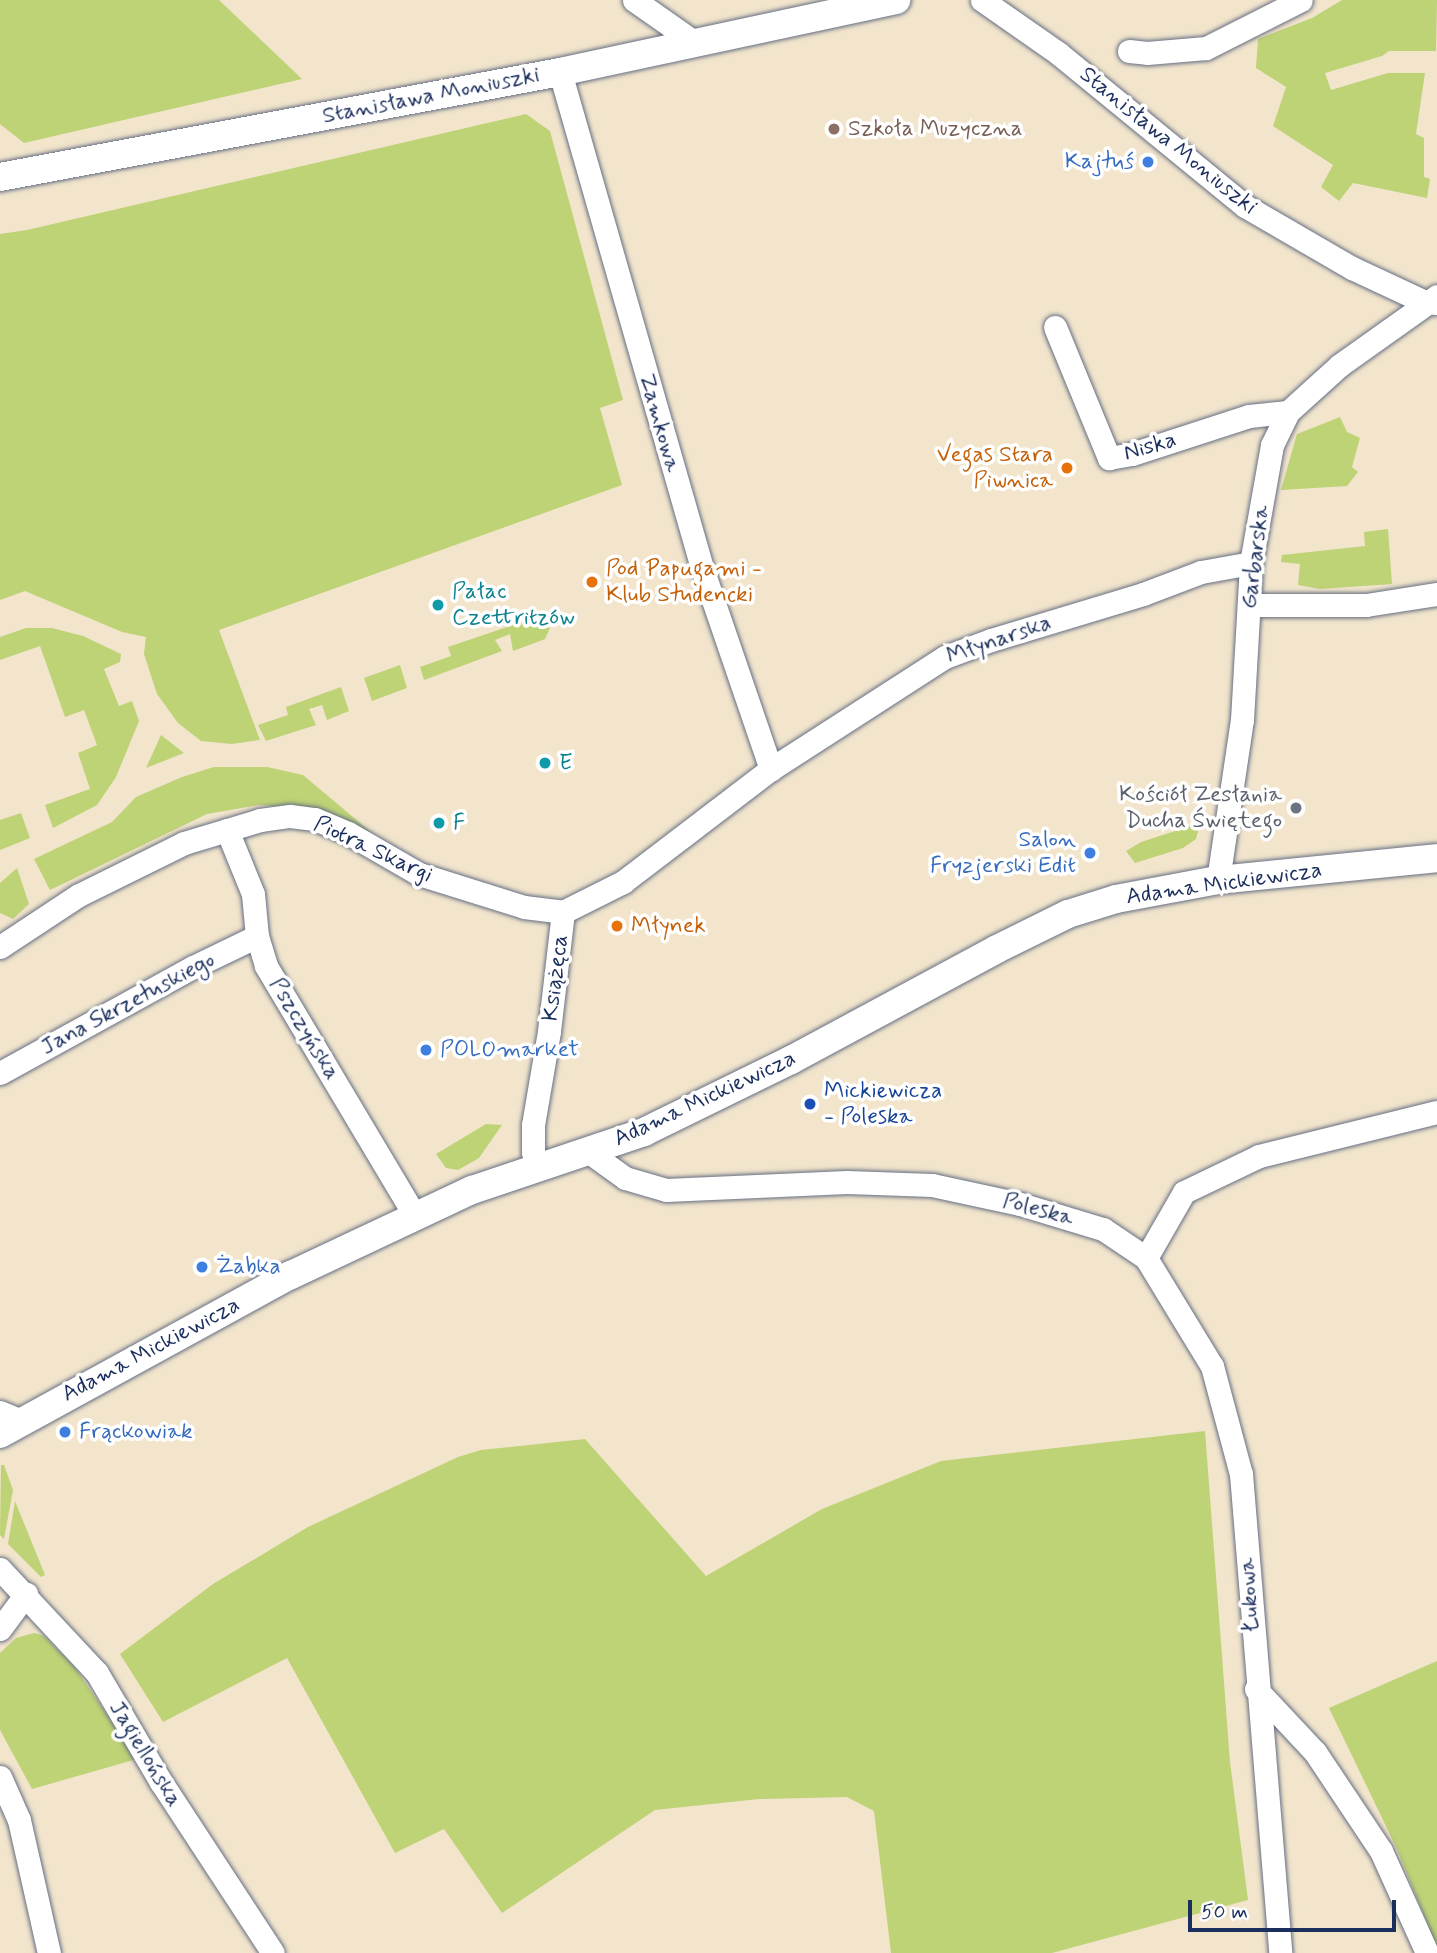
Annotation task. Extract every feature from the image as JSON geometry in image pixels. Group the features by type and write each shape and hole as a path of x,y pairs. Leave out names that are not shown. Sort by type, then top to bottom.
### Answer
{"street":[{"path":"634,0 694,42"},
{"name":"Stanisława Moniuszki","path":"0,177 560,72 896,0"},
{"name":"Stanisława Moniuszki","path":"982,0 1058,53 1245,206 1352,268 1433,300"},
{"path":"1129,51 1147,53 1206,48 1301,0"},
{"name":"Zamkowa","path":"560,72 702,568 771,769"},
{"name":"Garbarska","path":"1218,880 1242,720 1251,563 1272,445 1288,412 1340,365 1433,300"},
{"name":"Niska","path":"1055,327 1109,458 1132,454 1249,416 1288,412"},
{"name":"Młynarska","path":"771,769 945,657 991,640 1143,594 1201,572 1251,563"},
{"path":"1249,605 1366,604 1437,594"},
{"name":"Książęca","path":"537,1170 533,1152 533,1125 550,1031 563,912 623,882 771,769"},
{"name":"Piotra Skargi","path":"0,947 79,895 184,843 260,820 290,816 315,819 348,833 419,874 524,907 563,912"},
{"name":"Pszczyńska","path":"227,830 253,894 257,936 266,965 415,1216"},
{"name":"Adama Mickiewicza","path":"6,1422 291,1275 471,1190 644,1132 781,1065 995,950 1068,914 1116,899 1218,880 1437,858"},
{"name":"Jana Skrzetuskiego","path":"0,1073 193,967 257,936"},
{"path":"1146,1258 1184,1192 1259,1156 1437,1112"},
{"name":"Poleska","path":"589,1152 625,1178 666,1190 847,1182 932,1185 1020,1204 1103,1229 1146,1258"},
{"name":"Łukowa","path":"1146,1258 1212,1366 1241,1474 1256,1689 1280,1953"},
{"name":"Jagiellońska","path":"0,1569 97,1672 168,1793 273,1953"},
{"path":"0,1629 26,1594"},
{"path":"1256,1689 1315,1752 1381,1851 1427,1953"},
{"path":"0,1777 19,1820 49,1953"}],"green space":[{"path":"0,0 219,0 302,79 24,143 0,124"},
{"path":"1342,0 1437,0 1436,51 1389,51 1382,56 1325,73 1331,90 1388,73 1425,73 1416,134 1424,138 1424,177 1430,179 1427,198 1353,183 1339,201 1321,187 1333,165 1273,126 1286,87 1256,68 1258,39 1312,18"},
{"path":"526,114 550,131 623,400 600,408 622,485 219,630 260,740 232,744 201,741 178,723 157,694 144,654 146,637 122,632 25,591 0,600 0,234 27,230"},
{"path":"1340,417 1347,432 1360,438 1352,467 1358,472 1347,486 1281,490 1297,434"},
{"path":"1388,529 1392,584 1320,589 1298,585 1300,564 1281,562 1282,555 1365,546 1364,532"},
{"path":"546,614 550,628 545,639 513,651 510,634 495,640 502,651 424,680 420,667 451,656 448,647"},
{"path":"26,628 52,628 83,636 121,654 120,662 104,669 119,706 132,701 139,721 116,777 97,805 53,828 45,805 90,789 78,753 97,745 84,710 65,717 40,646 0,660 0,637"},
{"path":"400,665 407,688 372,701 364,678"},
{"path":"341,687 349,711 327,720 322,705 309,709 316,725 266,741 258,725 288,715 286,707"},
{"path":"161,735 184,753 146,768"},
{"path":"214,767 267,767 303,775 372,833 319,810 259,805 207,814 50,890 34,859 112,822 136,797 182,777"},
{"path":"21,813 30,838 0,850 0,820"},
{"path":"1194,825 1199,828 1196,839 1183,848 1135,863 1126,851 1141,842"},
{"path":"17,868 29,904 13,919 0,913 0,883"},
{"path":"486,1124 502,1125 479,1158 458,1170 446,1168 436,1154"},
{"path":"1205,1431 1230,1762 1248,1900 1052,1953 891,1953 874,1811 847,1797 759,1799 655,1810 502,1913 444,1829 395,1853 287,1658 163,1722 120,1654 213,1584 308,1527 458,1457 481,1450 585,1439 706,1576 822,1509 941,1461"},
{"path":"1,1465 4,1465 13,1490 4,1539 0,1535"},
{"path":"15,1501 45,1575 41,1577 8,1544"},
{"path":"34,1633 44,1636 74,1666 137,1759 32,1789 0,1730 0,1653 16,1638"},
{"path":"1437,1661 1437,1947 1396,1847 1329,1708"}],"place":[{"name":"Szkoła Muzyczna","path":"834,129"},
{"name":"Kajtuś","path":"1148,162"},
{"name":"Vegas Stara Piwnica","path":"1067,468"},
{"name":"Pod Papugami - Klub Studencki","path":"592,582"},
{"name":"Pałac Czettritzów","path":"438,605"},
{"name":"E","path":"545,763"},
{"name":"Kościół Zesłania Ducha Świętego","path":"1296,808"},
{"name":"F","path":"439,823"},
{"name":"Salon Fryzjerski Edit","path":"1090,853"},
{"name":"Młynek","path":"617,926"},
{"name":"POLOmarket","path":"426,1050"},
{"name":"Mickiewicza - Poleska","path":"810,1104"},
{"name":"Żabka","path":"202,1267"},
{"name":"Frąckowiak","path":"65,1432"}]}
